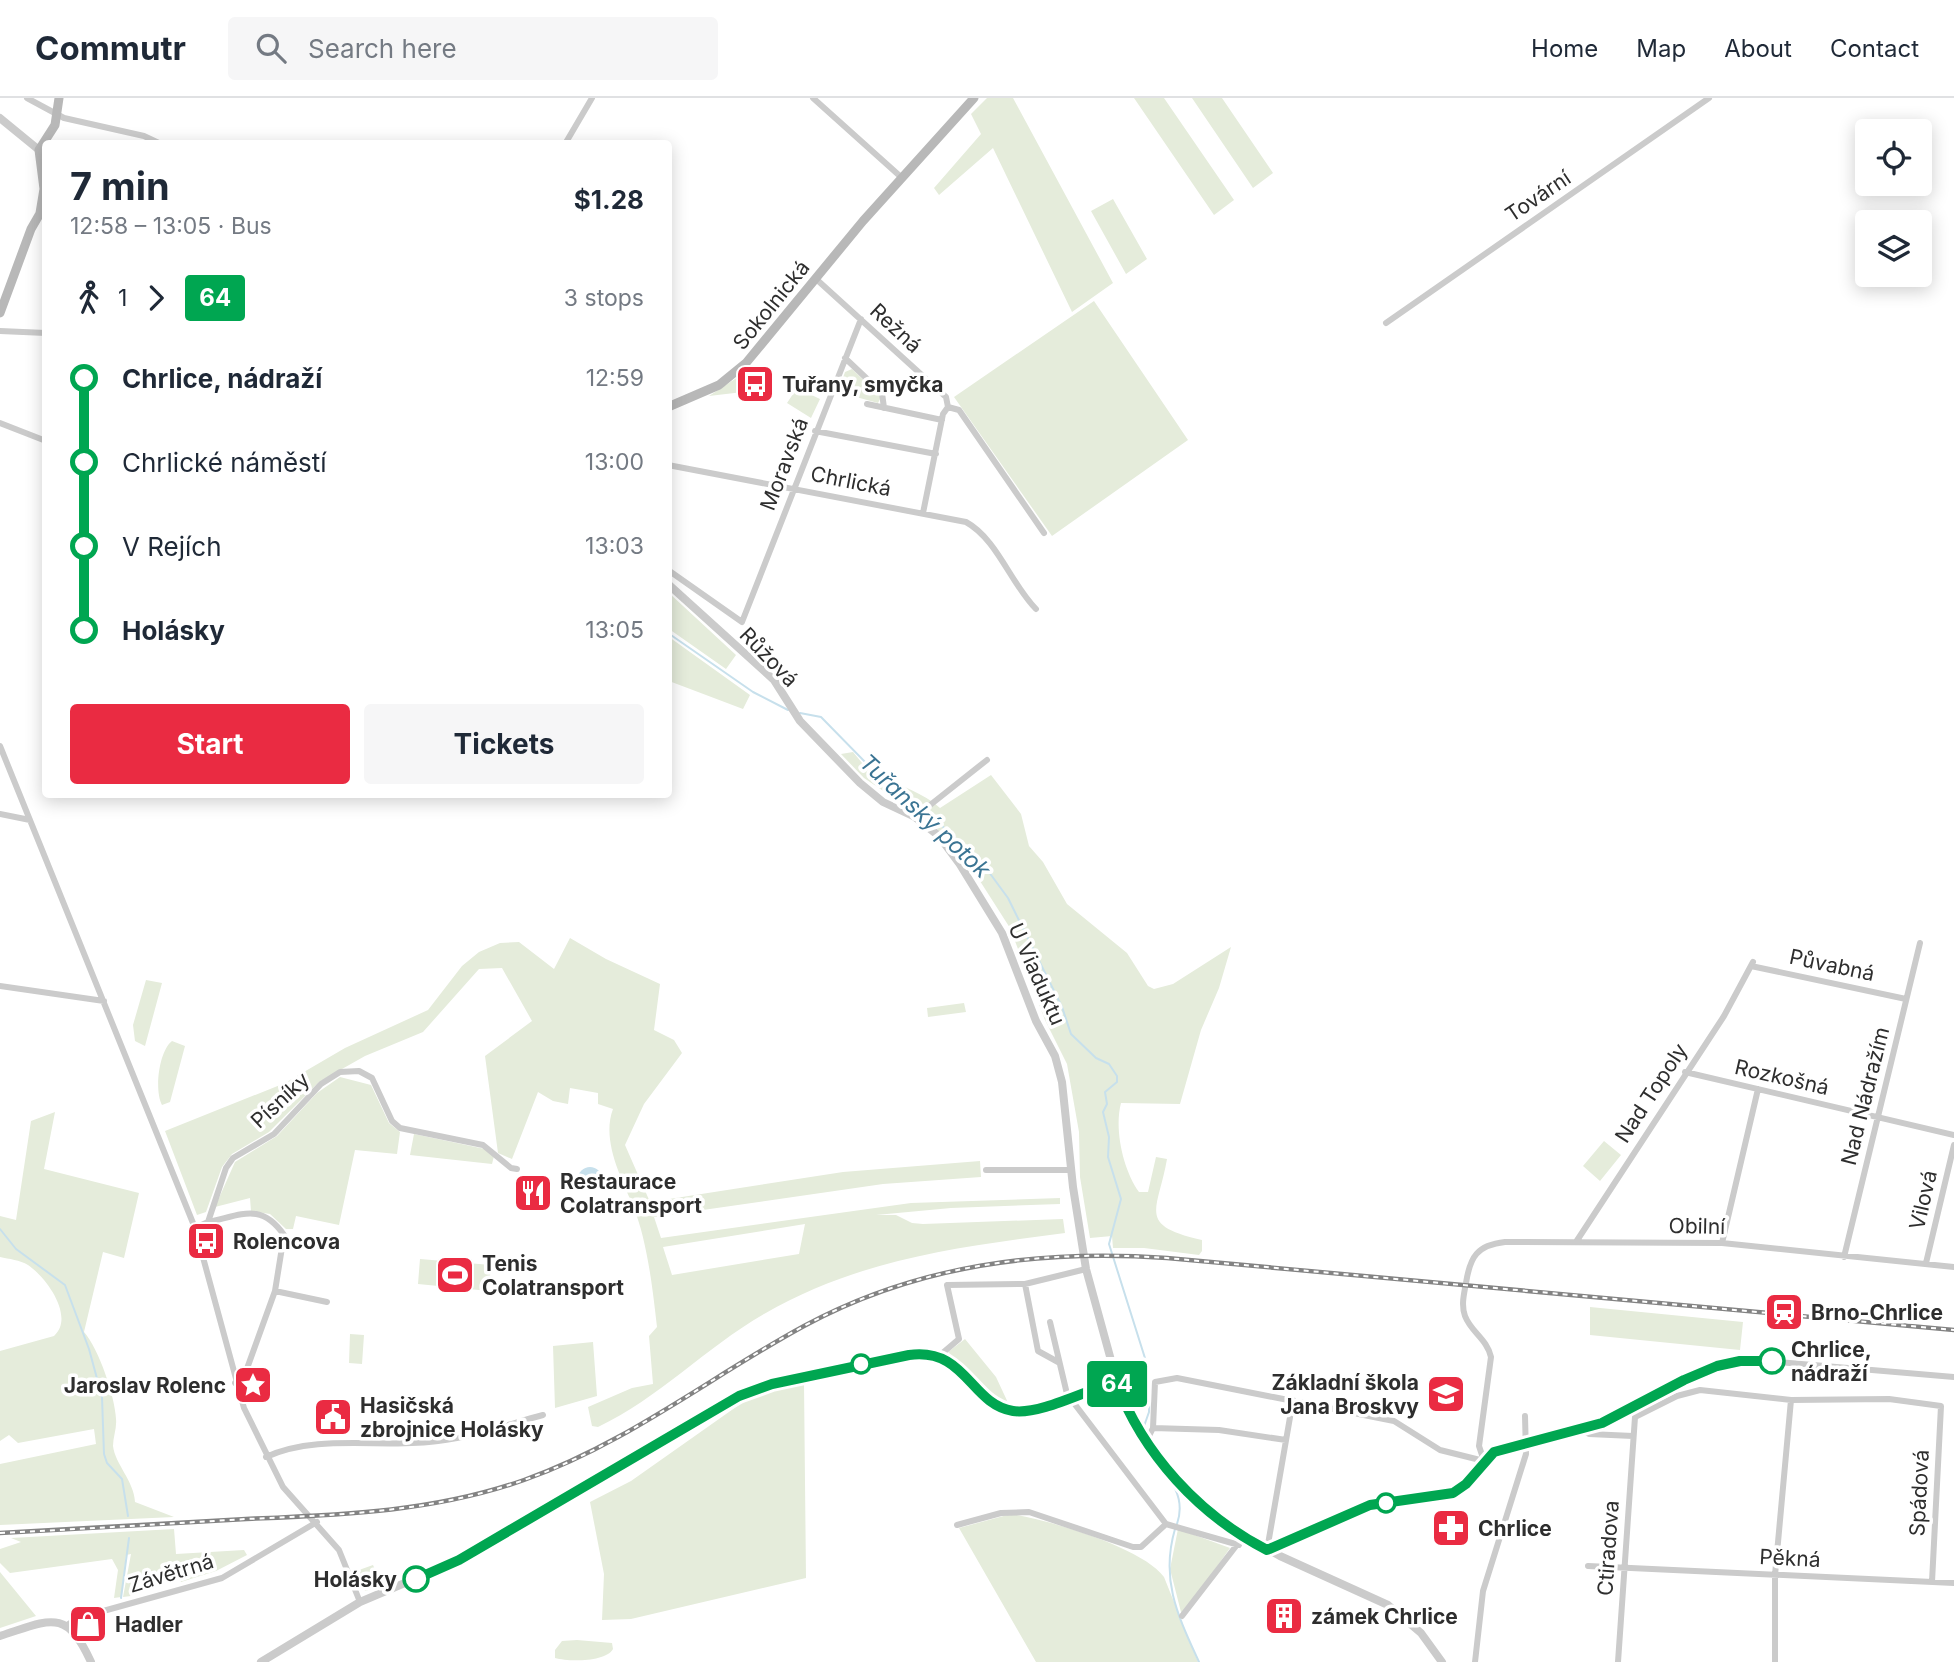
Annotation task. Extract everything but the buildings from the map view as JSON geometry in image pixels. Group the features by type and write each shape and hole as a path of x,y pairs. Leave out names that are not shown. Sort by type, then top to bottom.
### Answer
{"main road":[{"path":"48,140 55,125 59,98"},
{"name":"Sokolnická","path":"672,405 713,388 733,375 754,355 881,200 974,98"},
{"path":"0,313 42,211"}],"street":[{"path":"27,98 57,114 152,140"},
{"path":"567,140 592,98"},
{"path":"813,98 901,177"},
{"name":"Tovární","path":"1386,323 1709,98"},
{"path":"0,118 42,153"},
{"name":"Režná","path":"815,278 946,397 948,407 959,410 1044,533"},
{"name":"Moravská","path":"742,622 815,431 862,319"},
{"path":"0,331 42,333"},
{"path":"845,358 882,393 884,408"},
{"path":"867,404 942,420"},
{"path":"923,513 942,420 948,407"},
{"path":"0,423 42,439"},
{"path":"815,431 936,454"},
{"name":"Chrlická","path":"672,465 970,523 1024,597 1036,609"},
{"name":"Růžová","path":"672,573 742,622"},
{"name":"Růžová","path":"672,588 774,680 796,716 838,760"},
{"path":"0,746 195,1228 235,1383 283,1487 317,1522 343,1558 360,1602"},
{"name":"U Viaduktu","path":"838,760 883,802 915,817 939,836 1002,933 1037,1021 1055,1056 1062,1082 1071,1170 1086,1269 1116,1382 1132,1421 1146,1442 1191,1495 1241,1541 1267,1550 1388,1605 1408,1620 1442,1662"},
{"path":"915,817 987,760"},
{"path":"0,814 30,820"},
{"name":"Nad Nádražím","path":"1844,1257 1920,943"},
{"name":"Půvabná","path":"1752,964 1906,999"},
{"name":"Nad Topoly","path":"1576,1242 1724,1016 1752,964"},
{"path":"0,986 104,1001"},
{"name":"Písníky","path":"208,1222 226,1168 233,1158 274,1134 321,1084 340,1072 359,1072 372,1078 392,1121 400,1128 483,1145 511,1168 517,1169"},
{"name":"Rozkošná","path":"1685,1072 1954,1135"},
{"path":"1723,1243 1758,1089"},
{"name":"Vilová","path":"1926,1264 1954,1145"},
{"path":"986,1170 1071,1170"},
{"path":"195,1228 208,1222 258,1212 273,1220 284,1235 275,1291 242,1381 235,1383"},
{"name":"Obilní","path":"1483,1461 1479,1443 1490,1357 1487,1345 1465,1314 1466,1285 1471,1259 1485,1245 1505,1242 1723,1243 1954,1267"},
{"path":"939,1356 959,1339 947,1285 1025,1284 1086,1269"},
{"path":"1025,1284 1038,1351 1058,1362"},
{"path":"275,1291 327,1302"},
{"path":"1050,1322 1066,1392 1166,1524 1241,1541 1182,1616"},
{"path":"261,1662 360,1602 459,1560 739,1396 772,1384 909,1355 939,1356 955,1365 994,1403 1005,1409 1029,1411 1116,1382"},
{"path":"1267,1550 1370,1505 1453,1493 1466,1484 1483,1461 1494,1452 1609,1420 1690,1377 1740,1361 1954,1377"},
{"path":"1146,1442 1153,1428 1155,1382 1177,1378 1394,1421 1440,1450 1483,1461"},
{"path":"1581,1429 1589,1434 1633,1436 1637,1415 1677,1396 1700,1390 1791,1400 1775,1575 1775,1662"},
{"name":"Spádová","path":"1791,1400 1889,1399 1941,1406 1933,1582"},
{"path":"1267,1550 1293,1401"},
{"path":"267,1457 284,1449 308,1446 438,1441 543,1415"},
{"path":"1475,1662 1483,1591 1524,1463 1525,1416"},
{"path":"1153,1428 1219,1430 1286,1440"},
{"name":"Ctiradova","path":"1618,1662 1633,1436"},
{"path":"957,1525 1001,1513 1029,1512 1133,1547 1141,1547 1166,1524"},
{"name":"Závětrná","path":"67,1625 78,1618 222,1578 317,1522"},
{"name":"Pěkná","path":"1588,1566 1954,1583"},
{"path":"0,1636 45,1622 67,1625 79,1636 91,1662"}],"green space":[{"path":"987,98 1013,98 1113,283 1072,312 993,148 939,195 934,188 981,134 971,114"},
{"path":"1134,98 1164,98 1234,200 1214,215"},
{"path":"1192,98 1222,98 1273,173 1253,188"},
{"path":"1113,199 1147,259 1126,274 1091,211"},
{"path":"1094,301 1188,440 1052,536 954,397"},
{"path":"852,369 881,397 878,403 838,392 845,372"},
{"path":"738,377 745,383 743,392 709,396"},
{"path":"797,388 820,399 811,418 787,403"},
{"path":"672,596 736,655 726,669 672,631"},
{"path":"672,639 750,695 743,709 672,682"},
{"path":"853,752 877,781 882,774 940,808 991,775 1021,814 1029,846 1043,862 1067,904 1127,953 1148,986 1154,989 1173,984 1231,947 1219,988 1201,1030 1180,1104 1121,1103 1119,1113 1121,1149 1133,1183 1139,1192 1148,1192 1156,1157 1167,1159 1156,1213 1167,1228 1202,1240 1202,1251 1199,1255 1144,1248 1113,1248 1112,1236 1090,1238 1080,1177 1079,1132 1067,1064 1045,1020 1010,928 964,856 931,823 864,778 841,754"},
{"path":"570,938 606,959 660,984 654,1030 674,1040 682,1053 644,1104 625,1145 650,1202 843,1172 980,1161 981,1177 883,1184 654,1217 661,1238 911,1203 1060,1198 1060,1204 951,1208 876,1215 896,1215 912,1223 923,1224 1063,1219 1065,1233 948,1250 910,1258 836,1280 800,1295 742,1327 641,1402 598,1427 592,1426 588,1407 632,1388 653,1384 649,1336 657,1327 646,1249 638,1219 611,1147 610,1121 613,1109 598,1104 598,1093 570,1088 568,1104 553,1101 538,1092 512,1159 498,1153 485,1056 532,1021 502,968 479,969 423,1032 365,1056 319,1082 269,1132 232,1154 222,1167 206,1212 197,1215 165,1131 285,1083 345,1048 428,1010 462,966 479,952 500,943 519,942 554,969","holes":["805,1224 799,1254 672,1275 663,1247"]},
{"path":"146,980 162,983 145,1046 135,1041 133,1025"},
{"path":"964,1003 966,1012 928,1017 927,1008"},
{"path":"172,1041 185,1046 170,1102 162,1105 158,1090 159,1071 164,1053"},
{"path":"340,1077 371,1085 389,1123 400,1132 397,1154 355,1150 339,1225 296,1216 293,1229 286,1229 270,1214 251,1211 250,1198 215,1207 235,1162 277,1136 317,1093"},
{"path":"55,1112 44,1169 139,1193 124,1258 103,1252 84,1332 95,1350 109,1386 116,1419 114,1453 134,1494 135,1502 174,1517 0,1525 0,1464 96,1444 94,1429 18,1443 9,1435 0,1441 0,1351 54,1336 60,1328 60,1309 43,1279 28,1265 0,1257 0,1216 16,1220 31,1121"},
{"path":"414,1134 485,1149 494,1156 492,1164 410,1155"},
{"path":"1604,1141 1621,1155 1600,1181 1583,1166"},
{"name":"Tenis Colatransport","path":"420,1259 491,1265 489,1291 418,1284"},
{"path":"1590,1307 1743,1322 1740,1350 1590,1335"},
{"path":"350,1334 364,1335 362,1364 349,1363"},
{"path":"965,1339 996,1377 1010,1407 994,1398 948,1352"},
{"path":"593,1342 597,1396 555,1408 553,1346"},
{"path":"804,1383 806,1578 631,1619 602,1620 604,1574 590,1502 631,1481 753,1395"},
{"path":"1011,1514 1093,1536 1136,1555 1153,1566 1164,1577 1198,1662 1036,1662 959,1528"},
{"path":"174,1529 176,1554 244,1550 247,1555 216,1571 181,1582 178,1572 132,1578 131,1596 123,1597 131,1554 126,1555 121,1597 114,1598 118,1570 112,1559 10,1573 0,1563 0,1549 21,1542 11,1538"},
{"path":"1178,1529 1230,1548 1182,1616 1170,1569"},
{"path":"373,1565 382,1586 365,1591 359,1570"},
{"path":"0,1572 36,1616 0,1628"},
{"path":"562,1641 612,1643 613,1649 595,1659 555,1658 555,1650"}],"water":[{"path":"590,1167 598,1171 602,1179 598,1187 590,1191 582,1187 578,1179 582,1171"}],"waterway":[{"name":"Tuřanský potok","path":"672,636 753,692 788,710"},
{"name":"Tuřanský potok","path":"800,713 821,717 870,767 898,785 923,809"},
{"name":"Tuřanský potok","path":"927,812 983,864 1008,898 1062,1007 1071,1034 1096,1058 1109,1064 1117,1076 1117,1082 1105,1092 1107,1104 1103,1112 1109,1137 1108,1157 1121,1199 1109,1244 1150,1374 1149,1412 1143,1429"},
{"path":"0,1229 16,1249 65,1285 89,1349 102,1397 104,1454 107,1463 122,1479 128,1516"},
{"name":"Tuřanský potok","path":"1145,1450 1177,1493 1180,1513 1177,1524"},
{"name":"Tuřanský potok","path":"1175,1529 1169,1565 1170,1581 1178,1613 1199,1662"},
{"path":"121,1598 129,1538"}],"railway":[{"path":"0,1533 352,1513 421,1505 490,1491 524,1480 598,1448 769,1346 847,1305 935,1275 1026,1259 1073,1256 1167,1258 1954,1330"}],"bus line":[{"name":"64","path":"416,1579 459,1560 739,1396 772,1384 915,1354 939,1356 950,1361 994,1403 1016,1411 1034,1409 1116,1382 1135,1428 1185,1489 1228,1527 1267,1550 1370,1505 1453,1493 1466,1484 1483,1461 1494,1452 1602,1423 1684,1380 1717,1366 1740,1361 1772,1361"}],"place":[{"name":"Tuřany, smyčka","path":"755,384"},
{"name":"Restaurace Colatransport","path":"533,1193"},
{"name":"Rolencova","path":"206,1241"},
{"name":"Tenis Colatransport","path":"455,1275"},
{"name":"Brno-Chrlice","path":"1784,1312"},
{"name":"Chrlice, nádraží","path":"1772,1361"},
{"name":"Jaroslav Rolenc","path":"253,1385"},
{"name":"Základní škola Jana Broskvy","path":"1446,1394"},
{"name":"Hasičská zbrojnice Holásky","path":"333,1417"},
{"name":"Chrlice","path":"1451,1528"},
{"name":"Holásky","path":"416,1579"},
{"name":"zámek Chrlice","path":"1284,1616"},
{"name":"Hadler","path":"88,1624"}]}
